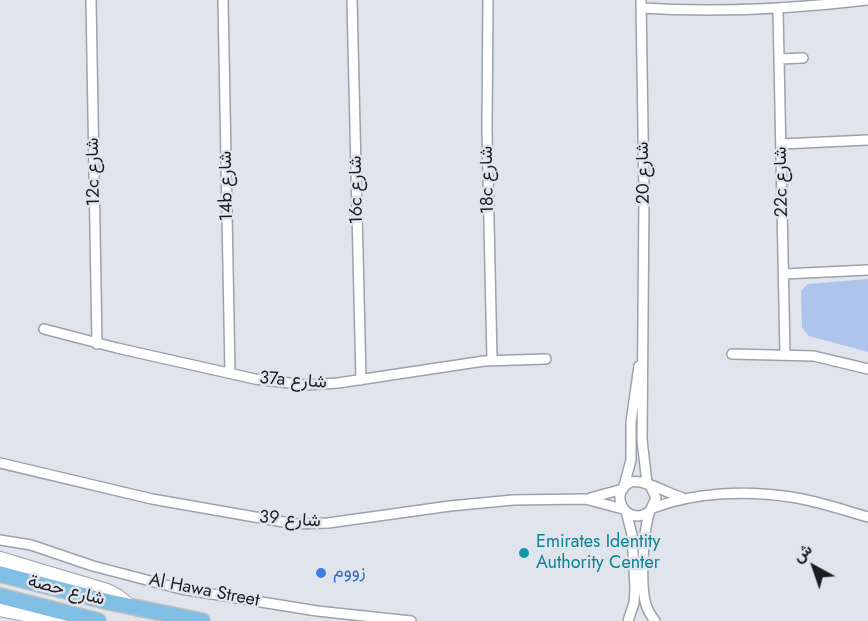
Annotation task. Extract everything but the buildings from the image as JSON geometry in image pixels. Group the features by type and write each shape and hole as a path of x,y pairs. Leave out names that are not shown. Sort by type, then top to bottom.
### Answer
{"main road":[{"path":"0,559 107,591 129,606"},
{"name":"شارع حصة","path":"0,574 129,606 202,621"},
{"name":"شارع حصة","path":"0,596 98,621"},
{"path":"0,609 59,621"}],"street":[{"name":"12c شارع","path":"91,0 97,344"},
{"name":"14b شارع","path":"223,0 230,373"},
{"name":"16c شارع","path":"352,0 361,380"},
{"name":"18c شارع","path":"488,0 487,129 492,360"},
{"path":"641,8 683,11 778,9 868,0"},
{"name":"شارع 20","path":"641,8 644,195 642,446 649,484"},
{"name":"22c شارع","path":"778,9 784,354"},
{"path":"779,59 803,58"},
{"path":"781,144 868,140"},
{"path":"784,274 868,270"},
{"name":"37a شارع","path":"44,329 97,344 230,373 306,385 361,380 492,360 546,359"},
{"name":"شارع 20","path":"624,488 631,460 631,422 642,346"},
{"path":"732,354 784,354 829,358 868,369"},
{"name":"شارع 39","path":"0,463 162,501 306,525 469,503 538,499 585,499 605,502 625,510"},
{"path":"628,621 634,603 635,588 632,535 620,498 624,488 633,482 649,484 686,498"},
{"path":"649,484 655,494 644,536 645,600 655,621"},
{"name":"شارع 39","path":"585,499 624,488"},
{"path":"625,510 632,515 640,516 652,509 686,498 745,495 789,497 868,517"},
{"name":"Al Hawa Street","path":"0,540 31,545 93,566 181,589 316,611 411,621"}],"shaded area":[{"path":"868,279 868,352 809,336 802,328 801,291 808,284"}],"place":[{"name":"Emirates Identity Authority Center","path":"524,553"},
{"name":"زووم","path":"321,573"}]}
